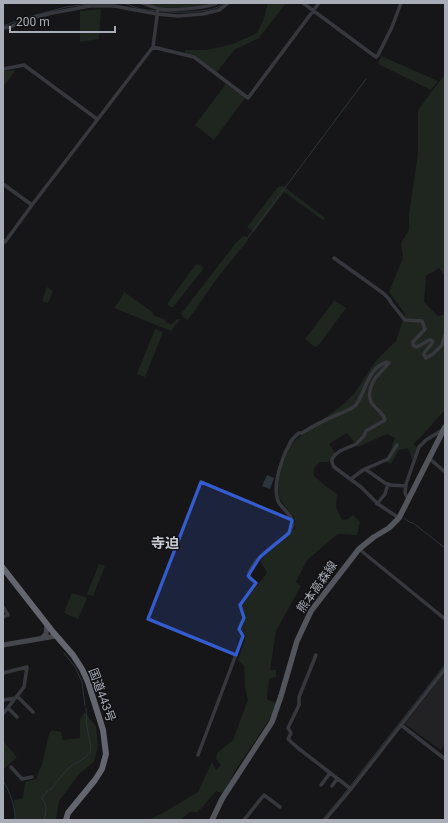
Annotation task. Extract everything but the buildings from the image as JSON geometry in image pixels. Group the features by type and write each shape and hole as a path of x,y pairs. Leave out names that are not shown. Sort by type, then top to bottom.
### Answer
{"highway":[{"name":"国道443号","path":"3,568 47,625 73,655 82,669 88,682 103,730 106,754 102,768 95,780 68,813 66,820"}],"main road":[{"name":"熊本高森線","path":"212,820 222,799 272,722 297,641 311,611 359,549 374,537 389,528 399,518 445,428"}],"street":[{"path":"142,3 158,9 167,10 195,8 217,3"},
{"path":"3,28 10,27 28,19 90,6 114,6 157,14 178,16 203,14 219,10 228,3"},
{"path":"303,3 376,58 392,27 401,3"},
{"path":"153,47 194,57 248,98 319,3"},
{"path":"3,240 6,242 97,119 153,47 158,9"},
{"path":"3,69 24,65 97,119"},
{"path":"3,184 32,206"},
{"path":"334,258 386,295 405,320 422,321 425,329 413,342 413,345 416,347 431,340 433,342 424,353 426,358 433,354 442,345 445,335"},
{"path":"198,755 244,636 239,629 244,618 240,605 256,583 250,578 249,574 251,569 260,557 276,542 289,533 292,526 292,520 289,514 277,498 276,485 280,466 289,444 298,433 302,433 323,421 354,407 376,368 388,362 389,364 384,370 377,375 369,394 371,402 384,416 385,420 366,431 364,436 356,444 340,451 332,459 332,462 334,467 351,479 377,504 399,518"},
{"path":"408,500 405,493 406,486 419,447 426,440 445,428"},
{"path":"351,479 365,469 388,458 397,446"},
{"path":"430,459 445,472"},
{"path":"365,469 390,485 406,486"},
{"path":"236,655 148,619 201,482 292,520"},
{"path":"377,504 385,494 388,484"},
{"path":"359,549 445,619"},
{"path":"3,607 8,615 3,617"},
{"path":"41,638 46,634 47,625"},
{"path":"3,645 56,636"},
{"path":"316,655 299,697 299,705 288,728 291,733 288,739 351,789"},
{"path":"3,673 27,667 24,687 3,714"},
{"path":"325,820 445,669"},
{"path":"3,700 16,697"},
{"path":"16,697 33,712"},
{"path":"8,708 16,717"},
{"path":"402,725 445,759"},
{"path":"11,767 22,779 32,778"},
{"path":"321,785 330,773"},
{"path":"332,786 337,779"},
{"path":"244,820 264,794 280,806"}],"highlighted area":[{"path":"201,482 292,520 289,533 260,557 248,576 256,583 240,605 244,618 239,629 243,636 236,655 148,619"}],"shaded area":[{"path":"147,3 214,3 194,7 172,8 159,7"},
{"path":"268,3 286,3 259,38 234,50 217,72 194,55 185,53 185,50 207,50 233,44 257,33 263,21"},
{"path":"101,9 99,39 80,42 80,11"},
{"path":"381,56 438,81 431,90 378,64"},
{"path":"16,70 3,87 3,71"},
{"path":"445,74 445,276 439,268 426,276 424,302 438,316 445,314 445,410 413,444 418,448 412,460 408,448 399,450 391,464 386,462 395,438 387,434 358,447 347,433 329,444 335,453 329,462 320,462 314,468 314,476 337,494 336,507 342,520 348,519 353,515 360,522 357,535 338,534 307,560 296,582 301,586 276,631 270,670 276,670 276,677 269,679 267,699 276,703 269,720 235,771 224,792 222,793 216,791 198,812 190,812 180,820 148,820 198,792 212,762 216,770 221,765 216,759 217,753 233,740 248,700 245,688 244,666 238,660 246,636 241,629 245,618 242,604 267,573 260,560 295,529 294,518 279,497 278,485 282,465 290,444 346,402 354,394 375,362 396,341 405,314 389,292 403,258 401,243 409,230 409,214 418,154 418,110"},
{"path":"226,84 245,98 214,140 195,125"},
{"path":"283,186 325,218 323,220 284,192 254,232 247,227 278,187"},
{"path":"246,236 248,240 218,277 188,320 182,316 181,314 235,244 242,237"},
{"path":"196,264 204,268 173,307 170,307 167,304"},
{"path":"47,287 53,291 48,303 42,301"},
{"path":"124,292 151,311 155,316 164,319 167,323 172,324 177,319 180,319 171,331 114,308"},
{"path":"334,301 346,308 318,346 315,347 305,339"},
{"path":"155,329 163,332 145,377 137,374"},
{"path":"267,475 274,478 270,489 262,486"},
{"path":"99,564 105,566 93,596 87,594"},
{"path":"72,593 87,598 78,619 64,613"},
{"path":"445,672 445,745 441,750 405,724"},
{"path":"84,712 96,726 98,746 94,762 79,774 59,801 56,820 15,820 14,800 23,798 25,782 36,779 42,764 49,734 52,730 61,732 63,740 80,738 80,720"},
{"path":"3,741 17,757 3,770"}],"waterway":[{"path":"3,25 66,7 96,3"},
{"path":"118,3 127,4 140,9 157,11"},
{"path":"160,11 181,12 206,10 218,7 223,3"},
{"path":"246,240 366,79"},
{"path":"404,518 413,523 445,548"},
{"path":"64,653 75,667 82,682 85,706"},
{"path":"322,820 445,665"},
{"path":"44,820 46,808 42,798 54,786 68,768 85,758 91,749 87,727 86,708"},
{"path":"3,781 12,800 15,820"}],"district":[{"name":"寺迫","path":"165,543"}]}
